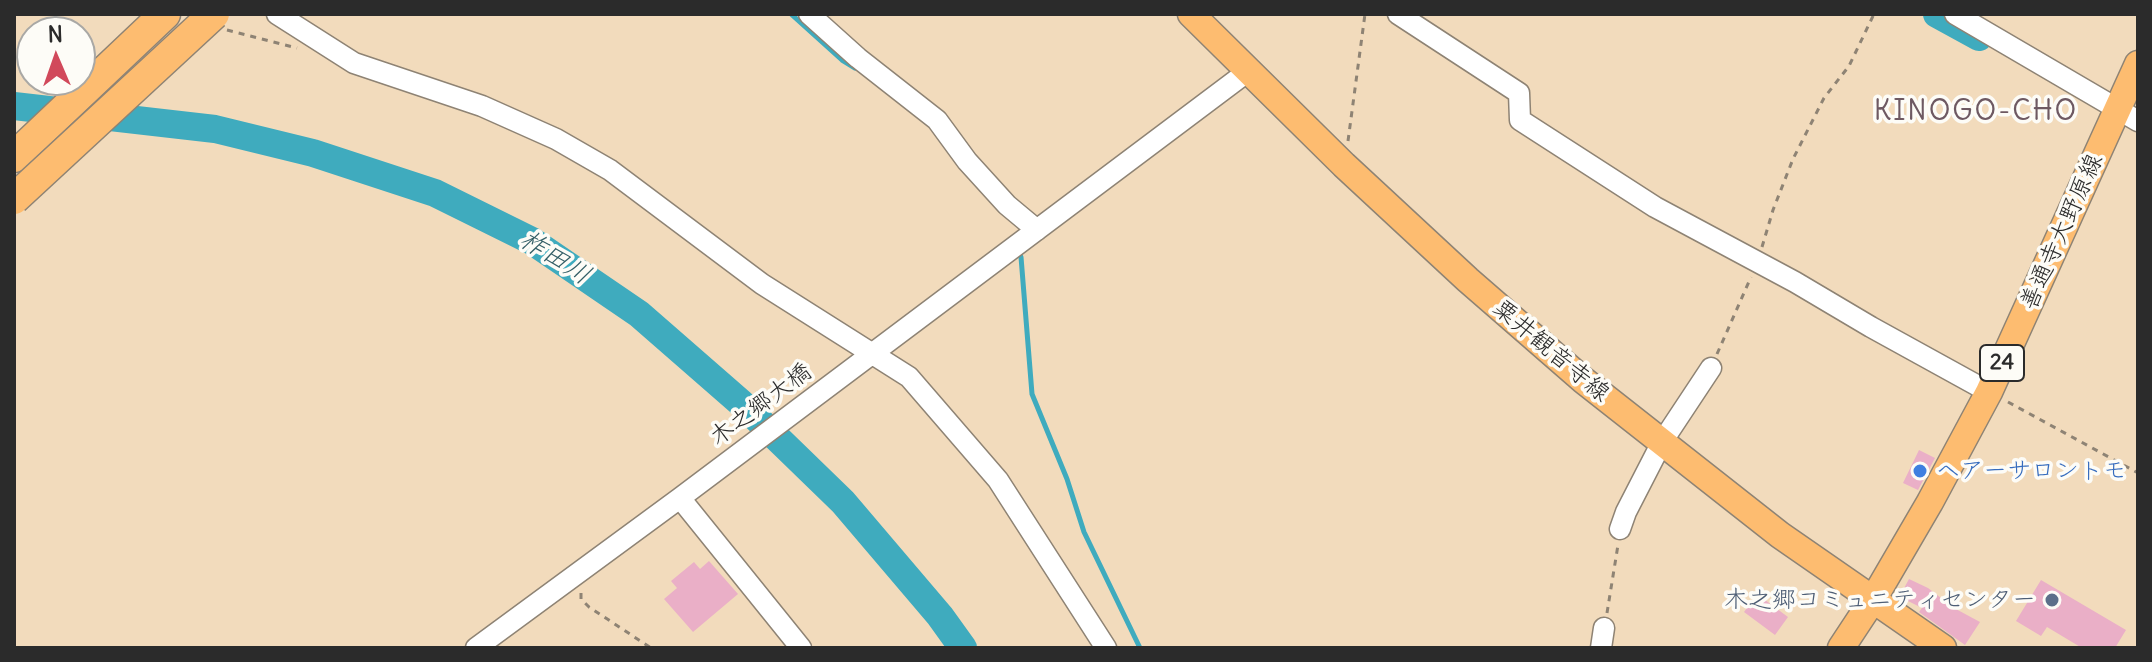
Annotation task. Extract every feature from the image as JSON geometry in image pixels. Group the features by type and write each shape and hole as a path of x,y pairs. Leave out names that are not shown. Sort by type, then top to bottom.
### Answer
{"highway":[{"path":"14,157 165,14"},
{"path":"14,199 219,22"}],"main road":[{"name":"粟井観音寺線","path":"1191,14 1344,165 1583,380 1780,535 1943,648"},
{"name":"善通寺大野原線","path":"1841,648 1930,502 1989,392 2128,114 2138,64"}],"street":[{"path":"277,14 354,63 482,106 570,146 610,170 762,284 909,377 998,480 1106,648"},
{"path":"809,14 858,58 912,97 937,120 967,161 1007,205 1037,230"},
{"path":"1398,14 1519,93 1520,120 1655,207 1989,392"},
{"path":"1955,14 2128,114"},
{"name":"木之郷大橋","path":"476,648 1247,72"},
{"path":"1620,529 1662,442 1711,368"},
{"path":"680,498 801,648"}],"path":[{"path":"1344,165 1365,14"},
{"path":"1711,368 1757,263 1793,159 1824,98 1849,66 1874,14"},
{"path":"219,22 296,48"},
{"path":"1989,392 2138,473"},
{"path":"1602,638 1620,529"},
{"path":"582,586 581,599 589,607 651,648"}],"building":[{"name":"ヘアーサロントモ","path":"1919,450 1935,458 1918,490 1903,483"},
{"path":"709,561 738,594 693,632 664,599 677,588 671,581 694,562 700,569"},
{"path":"1909,579 1980,622 1965,645 1919,612 1922,608 1904,599 1907,594 1902,592"},
{"name":"木之郷コミュニティセンター","path":"2041,580 2126,630 2115,648 2082,648 2047,627 2041,636 2016,621"},
{"path":"1757,594 1788,617 1775,635 1744,612"}],"waterway":[{"path":"791,14 855,68"},
{"path":"1937,14 1979,37"},
{"name":"柞田川","path":"14,106 215,129 313,153 435,193 532,241 639,314 741,403 843,502 940,616 963,648"},
{"path":"1021,257 1032,394 1067,479 1084,532 1140,648"}],"place":[{"name":"ヘアーサロントモ","path":"1920,471"},
{"name":"木之郷コミュニティセンター","path":"2052,600"}],"district":[{"name":"KINOGO-CHO","path":"1976,112"}]}
